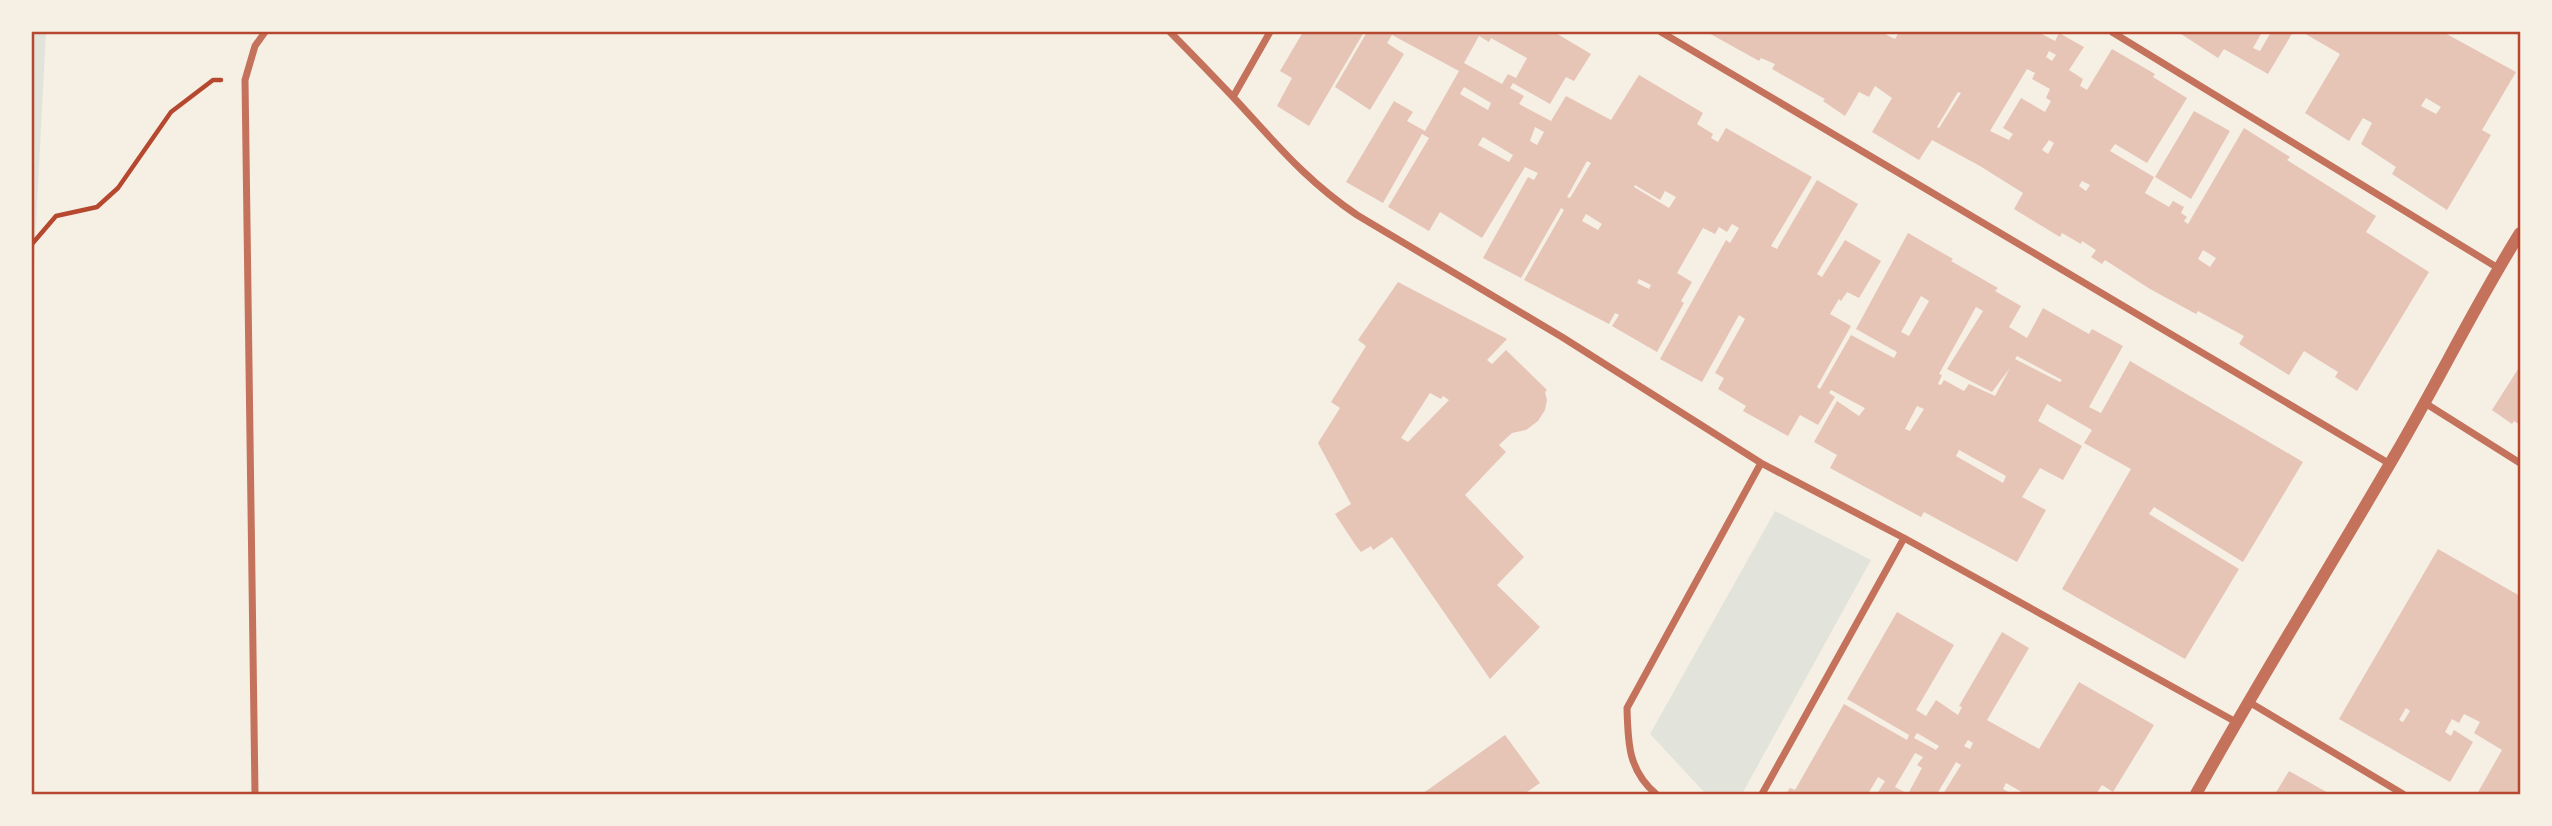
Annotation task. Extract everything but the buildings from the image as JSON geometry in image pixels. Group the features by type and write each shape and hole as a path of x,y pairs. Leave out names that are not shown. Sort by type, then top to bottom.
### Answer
{"street":[{"path":"255,794 245,80 255,46 265,32"},
{"path":"1170,32 1296,167 1327,195 1562,337 1761,463 1904,538 2236,722"},
{"path":"1233,97 1270,32"},
{"path":"1661,32 2390,464"},
{"path":"2112,32 2498,268"},
{"path":"2196,794 2390,464 2498,268 2521,233"},
{"path":"2425,403 2521,463"},
{"path":"1656,794 1644,784 1634,765 1628,743 1627,708 1761,463"},
{"path":"1762,794 1904,538"},
{"path":"2249,702 2403,794"}],"path":[{"path":"32,244 55,216 97,207 111,195 171,112 213,80 245,80"}],"shaded area":[{"path":"32,32 46,32 32,300"},
{"path":"1775,511 1871,560 1742,794 1706,794 1650,734"}]}
